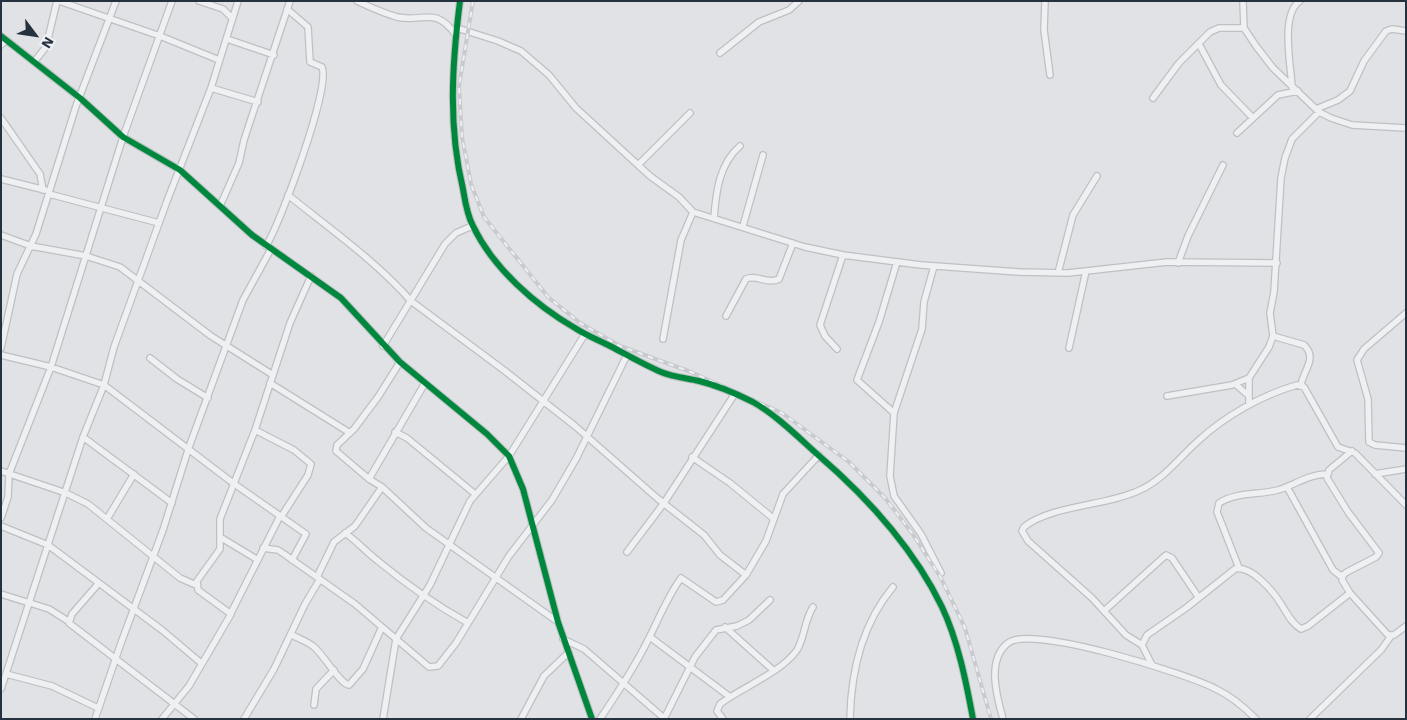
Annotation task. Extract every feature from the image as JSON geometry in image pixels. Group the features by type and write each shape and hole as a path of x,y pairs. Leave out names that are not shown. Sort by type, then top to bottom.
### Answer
{"street":[{"path":"34,62 46,47 58,1 160,36 220,60"},
{"path":"1,348 18,274 31,246 47,191 76,106 116,1"},
{"path":"1,518 8,496 9,474 51,367 123,137 172,1"},
{"path":"198,1 223,9 232,18"},
{"path":"1,689 83,437 104,385 114,347 211,88 238,1"},
{"path":"220,206 239,163 244,140 274,55 290,1"},
{"path":"357,1 398,17 433,17 449,25 456,35"},
{"path":"460,1 451,116 457,166 472,226 501,268 554,315 585,334 660,372 700,382 754,403 819,455 885,520 914,558 942,608 957,648 973,719"},
{"path":"720,53 759,22 789,10 799,1"},
{"path":"1045,1 1044,30 1050,75"},
{"path":"1243,1 1244,28 1266,61 1317,110 1331,118 1352,125 1406,128"},
{"path":"1292,86 1289,35 1291,14 1300,1"},
{"path":"95,719 242,300 268,248 279,220 314,114 324,72 322,67 310,62 308,26 287,9"},
{"path":"457,28 521,51 549,75 576,108 638,165 679,197 693,212 793,243 843,255 991,271 1058,273 1178,262 1277,263"},
{"path":"1153,98 1175,69 1214,29 1244,28"},
{"path":"1249,405 1249,378 1269,347 1273,336 1270,314 1277,263 1281,178 1285,158 1292,139 1317,110 1338,100 1350,91 1364,60 1386,31 1392,29 1406,31"},
{"path":"1,45 4,38 80,98 123,137 180,170 268,248 341,298 383,346 400,362 487,434 509,456 523,489 558,622 592,719"},
{"path":"227,39 274,55"},
{"path":"1199,44 1221,85 1252,117"},
{"path":"211,88 258,102"},
{"path":"1237,133 1252,117 1278,95 1298,91"},
{"path":"638,165 690,113"},
{"path":"1,118 40,174 47,191"},
{"path":"714,218 719,181 727,160 740,146"},
{"path":"743,226 763,155"},
{"path":"1178,262 1185,242 1223,165"},
{"path":"1058,273 1073,215 1097,176"},
{"path":"1,179 160,222"},
{"path":"288,195 348,242 411,301 505,371 587,437 704,535 720,555 746,574"},
{"path":"663,339 681,240 693,212"},
{"path":"383,346 434,261 451,237 472,226"},
{"path":"1,235 31,246 86,256 120,267 226,346 273,375"},
{"path":"726,316 746,280 753,277 772,281 779,279 793,243"},
{"path":"837,349 825,336 820,325 843,255"},
{"path":"894,413 857,380 879,322 897,262"},
{"path":"934,266 924,302 922,329 894,413 890,476 892,492 921,534 941,573"},
{"path":"1069,348 1086,271"},
{"path":"196,585 202,571 220,549 219,524 233,483 255,430 290,323 311,276"},
{"path":"1406,313 1364,349 1357,360 1368,399 1369,442 1375,445 1406,448"},
{"path":"383,719 396,639 424,595 474,494 509,456 585,334"},
{"path":"1273,336 1304,344 1308,348 1310,363 1301,385"},
{"path":"1,355 51,367 104,385 233,483 306,535 292,560"},
{"path":"263,548 278,550 319,578 382,627 429,667 434,668 447,656 509,556 552,500 587,437 627,355"},
{"path":"150,358 177,379 208,398"},
{"path":"400,362 389,382 350,433 337,445 336,451 369,479 382,487 426,528 558,622"},
{"path":"1167,396 1235,384 1249,378"},
{"path":"270,383 350,433"},
{"path":"369,479 425,383"},
{"path":"1235,384 1248,395"},
{"path":"1152,665 1142,645 1126,635 1104,611 1028,541 1022,531 1024,527 1048,515 1142,490 1173,466 1206,434 1249,405 1293,386 1301,385"},
{"path":"1301,385 1333,442 1343,450 1352,451 1406,505"},
{"path":"628,552 664,503 692,457 734,395"},
{"path":"162,719 176,704 231,613 263,548 308,475 310,464 294,450 255,430"},
{"path":"395,432 407,438 474,494"},
{"path":"83,437 172,504"},
{"path":"1239,568 1217,507 1228,499 1287,486 1315,476 1327,474 1352,451"},
{"path":"600,719 650,637 666,602 681,578 706,596 720,602 730,594 746,574 766,541 783,494 819,455"},
{"path":"692,457 730,483 774,519"},
{"path":"1375,474 1406,469"},
{"path":"1,471 66,493 88,504 153,558 180,578 196,585 198,590 231,613"},
{"path":"108,519 134,474"},
{"path":"1327,474 1329,483 1348,512 1379,550 1376,557 1347,572 1342,578"},
{"path":"1287,486 1333,570 1342,578 1350,593 1391,636"},
{"path":"244,719 292,635 334,542 359,521 382,487"},
{"path":"1,526 48,545 177,642 201,663"},
{"path":"345,533 424,595 468,623"},
{"path":"220,537 258,560"},
{"path":"1104,611 1166,555 1172,558 1198,598"},
{"path":"1142,645 1147,635 1198,598 1229,572 1239,568 1251,573 1265,586 1277,598 1293,623 1301,629 1308,626 1350,593"},
{"path":"68,621 98,583"},
{"path":"850,719 862,640 876,610 892,587"},
{"path":"1,594 48,609 68,621 70,625 194,719"},
{"path":"564,639 580,646 665,719 689,668 716,630 737,626 749,620 770,600"},
{"path":"723,719 717,708 730,697 773,670 796,651 803,638 805,621 813,607"},
{"path":"292,635 314,646 346,685 351,684 369,658 382,627"},
{"path":"725,628 773,670"},
{"path":"1310,719 1381,650 1391,636 1404,630"},
{"path":"650,637 730,697"},
{"path":"1003,719 996,690 995,669 1001,650 1014,639 1022,637 1061,643 1152,665 1216,688 1241,705 1256,719"},
{"path":"521,719 547,672 568,653"},
{"path":"314,705 316,689 334,670"},
{"path":"6,674 52,686 98,708"}],"railway":[{"path":"473,1 459,86 462,137 471,184 484,217 548,297 580,323 620,346 691,372 782,413 849,462 885,498 912,533 941,578 965,628 991,719"}],"cycle path":[{"path":"460,1 453,72 455,142 465,203 469,217 481,241 516,284 560,319 661,372 712,385 753,402 786,426 836,470 887,524 903,544 930,585 948,620 957,647 973,719"},
{"path":"1,36 80,98 123,137 180,170 252,235 341,298 400,362 487,434 509,456 523,489 558,622 592,719"}]}
